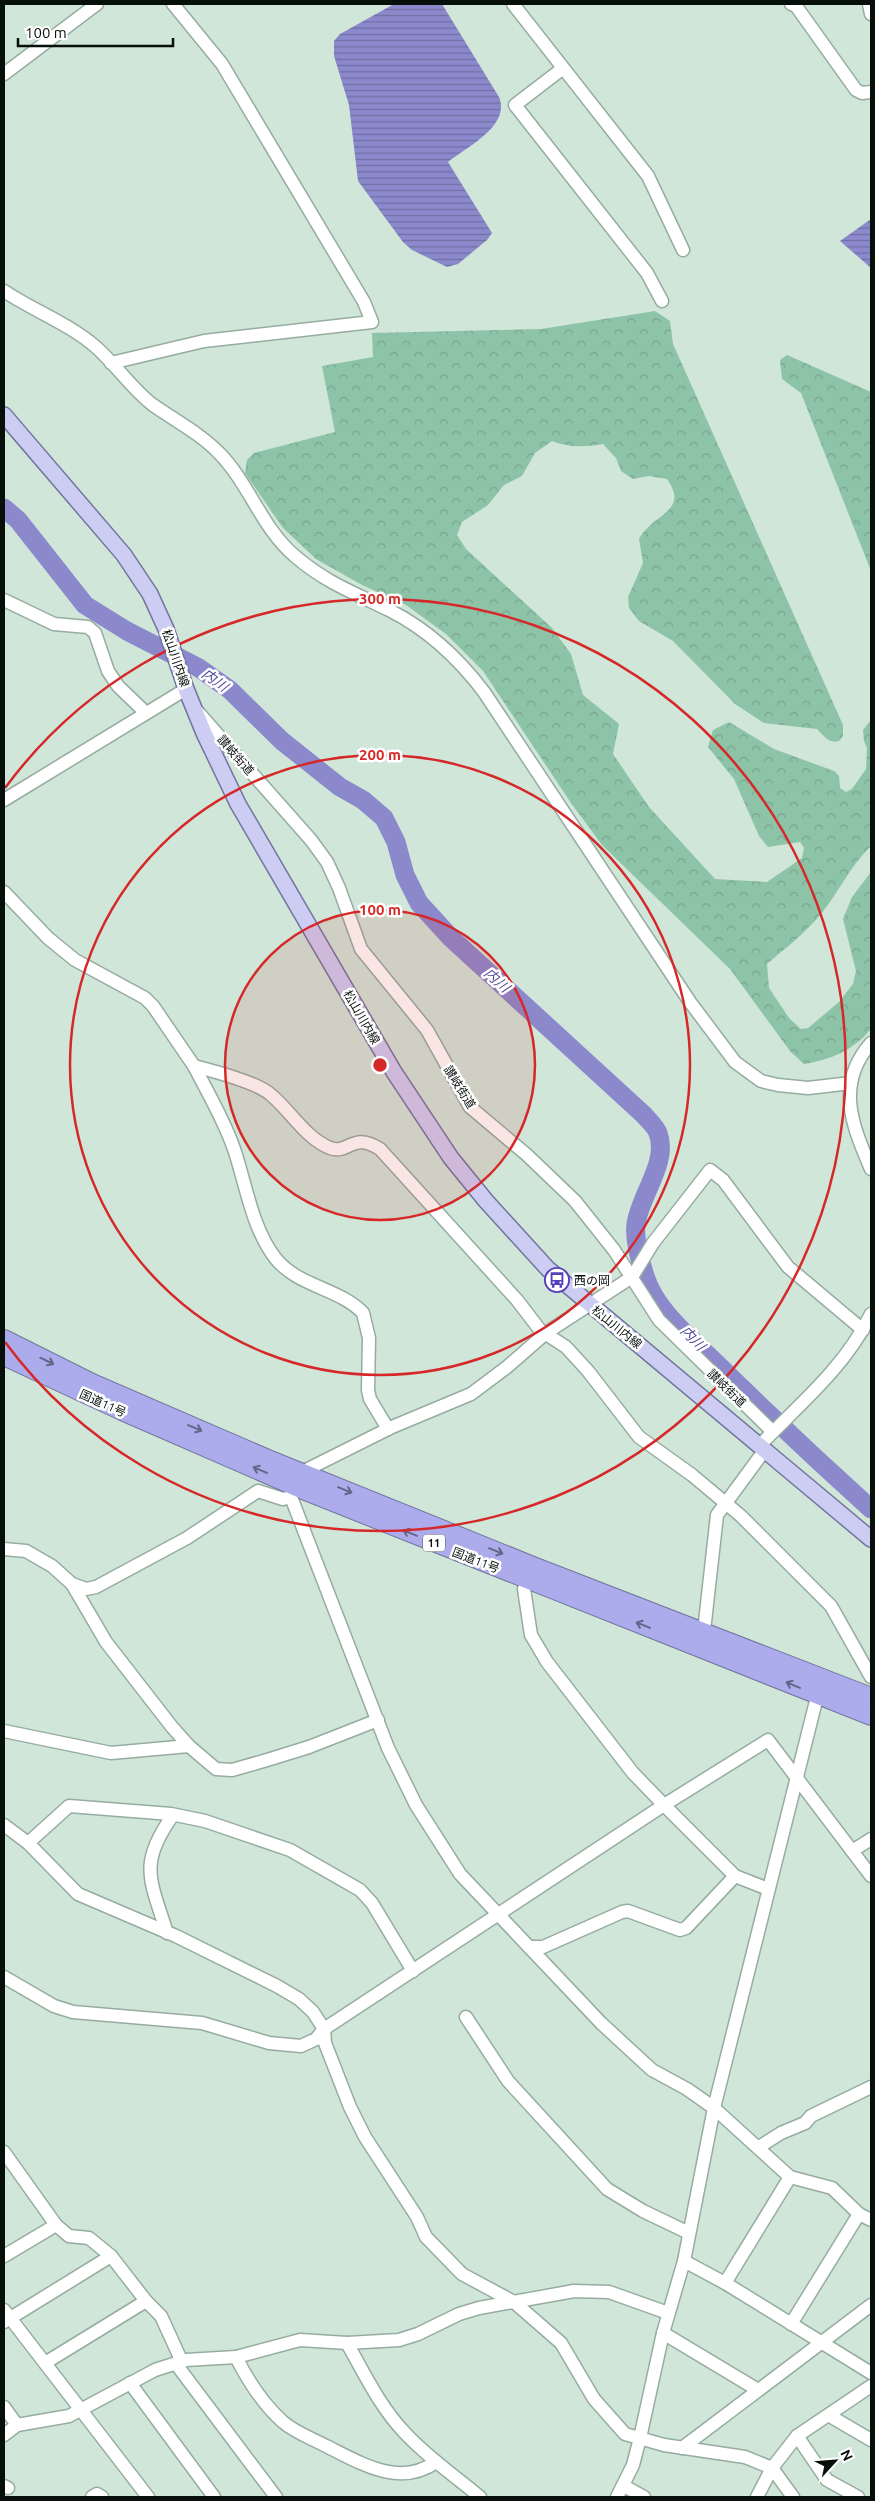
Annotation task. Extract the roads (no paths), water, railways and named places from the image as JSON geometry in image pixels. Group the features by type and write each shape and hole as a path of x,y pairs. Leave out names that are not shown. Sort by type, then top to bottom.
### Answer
{"highway":[{"name":"国道11号","path":"4,1339 296,1485"},
{"name":"国道11号","path":"4,1356 122,1411 296,1485 530,1573 820,1687 871,1697"},
{"name":"国道11号","path":"530,1573 704,1631 820,1687 871,1716"}],"main road":[{"name":"松山川内線","path":"4,415 124,555 150,594 171,642 186,689 238,804 422,1118 451,1158 514,1233 548,1269 871,1539"}],"street":[{"path":"4,74 97,4"},
{"path":"111,363 204,341 372,322 364,302 224,68 173,4"},
{"path":"513,4 562,69 648,176 683,250"},
{"path":"791,4 796,6 856,90 871,92"},
{"path":"869,4 871,14"},
{"path":"562,69 515,105 647,273 662,301"},
{"path":"4,291 80,335 98,349 153,404 205,440 220,453 234,469 271,530 292,554 341,589 392,611 416,626 454,656 470,673 690,1002 735,1062 761,1081 778,1085 808,1088 851,1083"},
{"path":"4,600 54,624 88,627 95,633 108,671 118,686 146,713"},
{"path":"4,800 186,689"},
{"name":"讃岐街道","path":"194,708 316,847 339,888 361,949 427,1030 470,1107 527,1155 575,1201 634,1274 659,1320 673,1337 774,1431"},
{"path":"4,892 48,938 75,960 145,998 153,1006 194,1066 233,1146 262,1236 276,1259 295,1275 339,1296 363,1313 369,1338 368,1390 370,1399 388,1429"},
{"path":"871,1043 860,1057 851,1083 850,1106 852,1122 871,1169"},
{"path":"194,1066 212,1070 270,1094 300,1125 331,1148 339,1149 360,1140 369,1142 380,1149 517,1300 540,1330 566,1346 588,1370 639,1437 692,1475 741,1516 831,1606 869,1675"},
{"path":"72,1584 86,1589 96,1586 186,1538 258,1491 283,1499 296,1485 388,1429 431,1409 470,1394 507,1368 546,1333 591,1306 634,1274 653,1244 710,1170 723,1180 788,1267 863,1330"},
{"path":"704,1631 717,1515 774,1431 826,1379 846,1356 871,1314"},
{"path":"296,1485 388,1748 416,1805 460,1874 601,2023 652,2070 687,2089 714,2108 790,2177 832,2188 859,2214 871,2220"},
{"path":"4,1549 26,1551 52,1566 72,1584 106,1642 189,1746 216,1769 232,1770 309,1747 378,1720"},
{"path":"530,1573 524,1589 531,1635 547,1662 633,1773 664,1805 735,1876 768,1889"},
{"path":"617,2497 624,2486 640,2438 663,2333 684,2261 714,2108 820,1687"},
{"path":"4,1731 111,1754 189,1746"},
{"path":"4,1977 54,2006 73,2012 202,2023 269,2043 301,2046 316,2039 324,2028 664,1805 768,1740 871,1876"},
{"path":"28,1843 69,1806 173,1814 205,1821 261,1838 290,1850 346,1880 360,1890 372,1903 413,1971"},
{"path":"167,1933 150,1878 150,1862 154,1846 173,1814"},
{"path":"4,1825 28,1843 78,1894 167,1933 292,1995 313,2012 324,2028 326,2043 350,2107 365,2137 412,2210 426,2237 462,2274 514,2302 561,2342 594,2399 625,2434 682,2448 745,2457 772,2468 792,2497"},
{"path":"852,1851 871,1839"},
{"path":"529,1947 543,1947 628,1911 680,1930 686,1928 735,1876"},
{"path":"466,2016 508,2082 606,2189 643,2211 689,2233"},
{"path":"758,2147 781,2133 805,2123 810,2116 871,2087"},
{"path":"4,2152 56,2225 68,2236 89,2238 111,2256 146,2301 161,2316 179,2363 276,2497"},
{"path":"725,2283 790,2177"},
{"path":"791,2324 859,2214"},
{"path":"4,2256 56,2225"},
{"path":"111,2256 6,2317 45,2363 148,2497"},
{"path":"684,2261 725,2283 871,2373"},
{"path":"4,2435 17,2425 69,2416 155,2370 179,2363 236,2357 300,2340 347,2343 399,2340 418,2334 459,2314 574,2291 610,2292 668,2313"},
{"path":"45,2363 146,2301"},
{"path":"682,2448 871,2305"},
{"path":"663,2333 758,2390"},
{"path":"347,2343 390,2415 413,2441 436,2462 480,2497"},
{"path":"236,2357 257,2393 283,2422 302,2435 383,2473 406,2473 428,2467 436,2462"},
{"path":"130,2383 214,2497"},
{"path":"757,2497 772,2468 797,2436 830,2416 871,2386"},
{"path":"4,2407 17,2425"},
{"path":"830,2416 871,2440"},
{"path":"797,2436 827,2480 858,2497"},
{"path":"624,2486 644,2497"},
{"path":"92,2497 97,2494 102,2497"}],"waterway":[{"name":"内川","path":"4,508 18,520 85,605 127,631 199,668 230,690 282,741 340,787 363,800 384,818 396,842 405,875 419,903 451,938 656,1128 660,1144 660,1155 636,1224 639,1257 650,1289 657,1301 685,1334 871,1509"}],"place":[{"name":"西の岡","path":"557,1280"}]}
